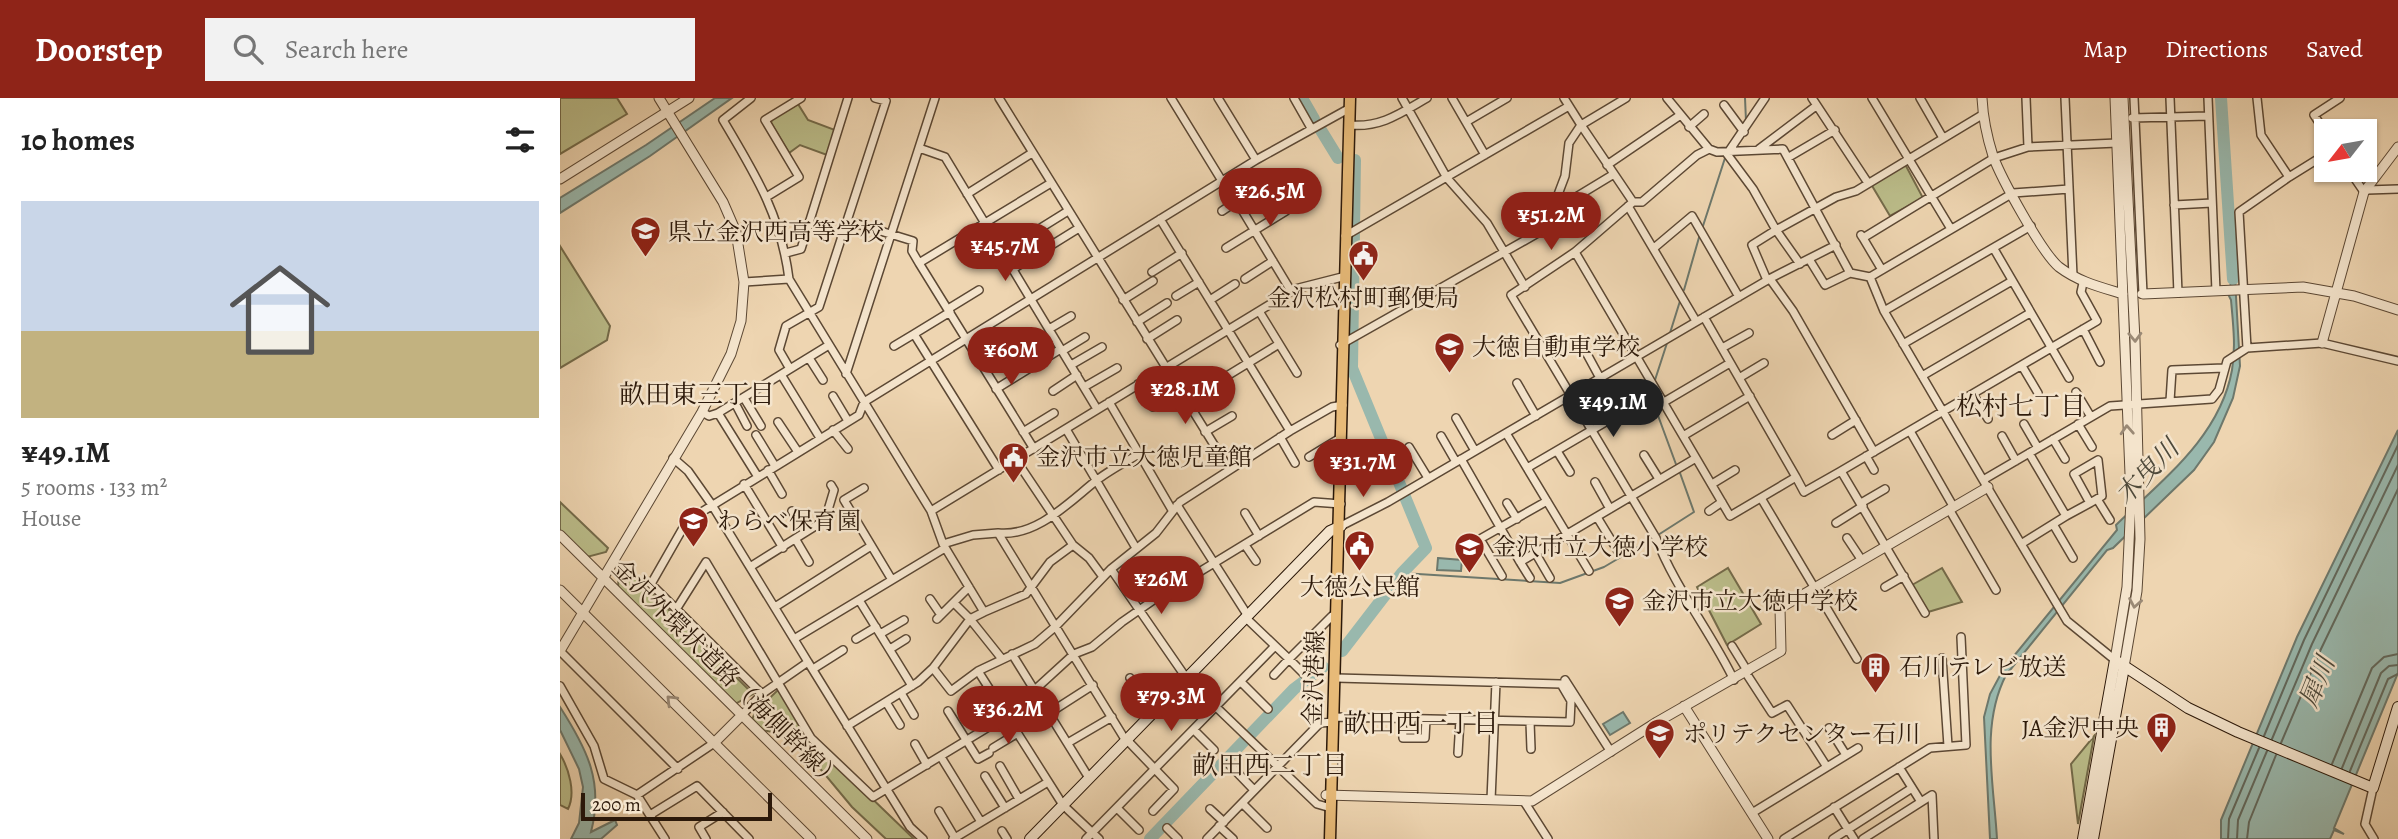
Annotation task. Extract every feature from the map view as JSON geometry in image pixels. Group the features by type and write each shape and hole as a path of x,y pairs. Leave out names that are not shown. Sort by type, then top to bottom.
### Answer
{"main road":[{"name":"金沢港線","path":"1324,839 1332,720 1341,405 1348,341 1343,276 1350,233 1347,103"},
{"name":"金沢港線","path":"1347,103 1350,233"},
{"path":"1030,839 1338,527"},
{"name":"金沢港線","path":"1332,720 1336,678 1335,616"},
{"path":"2083,839 2115,660 2188,708 2238,732 2369,785 2393,737 2398,707"},
{"path":"2093,839 2124,667"},
{"name":"金沢港線","path":"1328,808 1330,839"}],"street":[{"path":"659,98 723,202 736,232 744,282 741,321 731,354 702,412 560,651 678,769"},
{"path":"560,179 689,98"},
{"path":"751,98 723,120 768,196 786,253 789,279 931,512 944,546 984,612"},
{"path":"768,196 799,177 765,120 801,98"},
{"path":"786,253 801,249 848,98"},
{"path":"790,369 779,350 786,326 818,307 886,101 875,98"},
{"path":"846,374 935,98"},
{"path":"999,98 1228,469"},
{"path":"1171,98 1237,200 1291,291"},
{"path":"1218,98 1256,160"},
{"path":"1294,98 1311,128"},
{"path":"1402,98 1447,178 1487,223 1525,287"},
{"path":"1349,125 1377,125 1427,98"},
{"path":"1452,98 1485,155"},
{"path":"1466,122 1507,98"},
{"path":"1564,98 1614,174 1654,248 1722,348 1804,492 2097,321 2081,292 2083,283"},
{"path":"1348,341 1545,229 1565,176 1569,143 1581,125 1616,101 1626,98"},
{"path":"1667,98 1679,116 1709,149 1727,154 1783,149 1850,273"},
{"path":"1727,154 1765,98"},
{"path":"1872,98 1951,229"},
{"path":"1920,98 1943,138"},
{"path":"1982,98 1982,116 1994,158 2031,226 2057,265 2083,283 2128,294 2303,287 2354,296 2398,310"},
{"path":"2026,98 2028,147"},
{"path":"2065,98 2073,276"},
{"path":"2115,98 2128,294"},
{"path":"2123,98 2131,402 2135,496 2140,539 2137,591 2124,667"},
{"path":"2134,98 2143,294"},
{"path":"2170,98 2178,293"},
{"path":"2208,98 2212,203 2221,290"},
{"path":"2257,98 2261,135 2289,177"},
{"path":"2317,119 2314,115 2340,98"},
{"path":"1759,150 1814,102 1868,183"},
{"path":"762,694 651,584 687,521 859,415 864,402 1311,128 1347,103"},
{"path":"1350,233 1569,106"},
{"path":"1724,106 1744,132"},
{"path":"1689,127 1704,114"},
{"path":"1607,165 1679,116"},
{"path":"1874,452 1793,311 1768,279 1752,245 1816,208 1868,183 1982,116"},
{"path":"2124,119 2208,116"},
{"path":"1788,158 1835,130"},
{"path":"1882,270 1862,237 1994,158 2028,147 2117,143"},
{"path":"2322,344 2366,191 2398,147"},
{"path":"919,148 945,157 1097,409"},
{"path":"1709,149 1697,155 1642,202 1631,204 1575,252 1511,295 1655,536 1664,559 1718,646 1734,680"},
{"path":"967,194 1032,153"},
{"path":"1727,154 1753,189 1776,230 1800,264"},
{"path":"2244,349 2239,212 2314,161"},
{"path":"1552,211 1614,174"},
{"path":"2359,182 2366,191"},
{"path":"919,263 1051,183"},
{"path":"1222,211 1258,187"},
{"path":"1809,259 1825,285 1850,273 1870,277 2013,192 2069,189"},
{"path":"2366,191 2398,190"},
{"path":"2174,205 2212,203"},
{"path":"1002,252 1068,211"},
{"path":"1226,247 1286,211"},
{"path":"1654,248 1692,216 1739,296"},
{"path":"1160,219 1290,431"},
{"path":"848,221 913,241 912,251 1034,449"},
{"path":"1884,311 2031,226"},
{"path":"1013,269 1079,228"},
{"path":"1338,527 1402,494 1768,279 1836,246"},
{"path":"1994,249 2069,379"},
{"path":"1575,252 1730,516 1796,477"},
{"path":"1152,272 1182,253"},
{"path":"1245,279 1273,261"},
{"path":"931,512 1291,291 1343,276"},
{"path":"1870,277 1884,311 2059,610 2067,621 2115,660"},
{"path":"744,282 789,279"},
{"path":"1123,300 1153,281"},
{"path":"1903,344 2012,281"},
{"path":"1177,296 1199,282"},
{"path":"1210,300 1235,284"},
{"path":"894,346 979,290"},
{"path":"1137,322 1167,303"},
{"path":"1259,311 1297,373"},
{"path":"1922,376 2030,313"},
{"path":"1049,329 1071,316"},
{"path":"1147,339 1177,320"},
{"path":"2083,329 2100,362"},
{"path":"1722,348 1749,332"},
{"path":"914,334 999,470"},
{"path":"996,389 1085,337"},
{"path":"1186,401 1279,344"},
{"path":"1581,344 1600,378"},
{"path":"1329,795 1525,803 1684,706 1781,651 1780,608 1951,507 2016,461 2110,406 2131,402 2212,399 2219,390 2224,368 2232,356 2244,349 2322,344 2398,361"},
{"path":"702,412 709,416 719,413 829,345"},
{"path":"1071,365 1102,346"},
{"path":"809,358 823,380"},
{"path":"1664,402 1731,363"},
{"path":"1739,378 1764,363"},
{"path":"2022,366 2038,393"},
{"path":"1084,387 1117,368"},
{"path":"2170,401 2172,370 2224,368"},
{"path":"1053,391 1077,375"},
{"path":"782,376 820,438"},
{"path":"1517,383 1536,416"},
{"path":"1138,384 1153,407"},
{"path":"2077,392 2091,417"},
{"path":"1973,394 1988,419"},
{"path":"833,396 848,421"},
{"path":"1683,436 1749,396"},
{"path":"744,398 761,426"},
{"path":"1109,402 1139,454 1215,564 1247,617 1305,675"},
{"path":"735,403 747,426"},
{"path":"933,668 951,691 978,671 1035,643 1056,626 1111,569 1156,533 1175,508 1228,469 1290,431 1341,405"},
{"path":"719,413 758,477"},
{"path":"1023,432 1054,413"},
{"path":"1527,468 1621,413"},
{"path":"1205,432 1232,416"},
{"path":"1456,418 1475,451"},
{"path":"1832,435 1856,420"},
{"path":"778,422 798,452"},
{"path":"2024,424 2038,448"},
{"path":"2078,424 2092,447"},
{"path":"1066,429 1136,548"},
{"path":"833,430 848,449"},
{"path":"1910,431 1996,590"},
{"path":"1506,433 1589,571"},
{"path":"756,435 782,494"},
{"path":"1441,436 1530,578"},
{"path":"2002,436 2016,461"},
{"path":"1280,437 1295,463"},
{"path":"2053,439 2065,459"},
{"path":"1309,457 1340,441"},
{"path":"1409,447 1428,478"},
{"path":"1557,450 1570,472"},
{"path":"2029,453 2066,516"},
{"path":"794,639 944,546 973,534 1010,534 1054,516 1097,480 1139,454"},
{"path":"1644,455 1659,480"},
{"path":"1866,456 1874,470"},
{"path":"673,458 688,471 712,505 910,827 923,839"},
{"path":"1520,562 1696,458"},
{"path":"1016,460 1073,545 1089,558 1103,577"},
{"path":"2021,544 2066,516 2093,501 2102,496 2098,460 2074,474 2093,501 2110,520"},
{"path":"1712,484 1735,470"},
{"path":"1841,471 1925,612"},
{"path":"1595,482 1610,509"},
{"path":"744,484 783,548"},
{"path":"750,567 825,520 834,491 831,485"},
{"path":"828,512 864,488"},
{"path":"1836,523 1885,489"},
{"path":"2115,660 2135,496"},
{"path":"1761,498 1857,659"},
{"path":"1502,576 1480,539 1547,501"},
{"path":"845,502 892,580"},
{"path":"677,608 706,562 811,738 873,797 1005,717 1074,654 1092,647 1140,610 1314,502 1338,503"},
{"path":"1709,510 1722,502"},
{"path":"1507,503 1517,519"},
{"path":"793,510 805,532"},
{"path":"1245,513 1259,536"},
{"path":"1597,517 1619,553"},
{"path":"2053,524 2073,558"},
{"path":"998,533 1127,740 1174,789 1153,811"},
{"name":"金沢外環状道路（海側幹線）","path":"560,535 867,839"},
{"path":"1847,538 1861,559"},
{"path":"796,540 809,562"},
{"path":"1245,544 1256,561"},
{"path":"847,726 912,686 933,668 970,619 1026,594 1049,562 1073,545"},
{"path":"775,607 871,546"},
{"path":"1536,554 1550,578"},
{"path":"1111,569 1187,679 1317,804 1328,808"},
{"path":"1885,587 1904,576"},
{"path":"930,599 939,617 969,587"},
{"path":"560,590 811,839"},
{"path":"859,600 912,686"},
{"path":"954,603 1002,659"},
{"path":"1273,675 1335,616"},
{"path":"856,639 904,620"},
{"path":"1784,839 1930,748 1966,745 1961,637"},
{"path":"890,649 906,639"},
{"path":"1086,839 1275,646"},
{"path":"1732,646 1772,713 1787,705 1827,767"},
{"path":"813,669 842,650"},
{"path":"1012,654 1089,778"},
{"path":"1942,658 1948,746"},
{"path":"637,795 717,746 762,694 777,681 808,662"},
{"path":"978,671 1063,805 1100,839"},
{"path":"1130,678 1153,713"},
{"path":"1206,839 1320,723 1332,720 1402,719 1570,722 1571,701 1561,684 1336,678"},
{"path":"1565,680 1611,752"},
{"path":"1241,682 1268,709"},
{"path":"1491,800 1496,682"},
{"path":"1054,710 1093,685"},
{"path":"560,686 594,747 604,779 637,795 663,838"},
{"path":"901,693 914,715"},
{"path":"886,702 900,725"},
{"path":"1684,706 1768,839"},
{"path":"948,711 978,759 1016,733"},
{"path":"1070,741 1112,717"},
{"path":"1402,719 1403,738 1425,738 1426,719"},
{"path":"1458,753 1460,720"},
{"path":"1530,722 1531,749"},
{"path":"1829,729 1846,755"},
{"path":"1194,730 1214,750"},
{"path":"915,744 927,765"},
{"path":"1752,813 1858,748"},
{"path":"941,757 981,822"},
{"path":"1228,764 1254,790"},
{"path":"1000,766 1019,799"},
{"path":"1899,767 1921,802"},
{"path":"985,776 1004,808"},
{"path":"939,811 954,838 1048,782"},
{"path":"2369,785 2365,824 2374,839"},
{"path":"650,816 697,786 749,839"},
{"path":"1833,839 1912,788"},
{"path":"1863,839 1932,795 1932,838"},
{"path":"1242,803 1267,828"},
{"path":"1525,803 1548,839"},
{"path":"1834,807 1854,839"},
{"path":"1117,808 1139,830"},
{"path":"1210,809 1233,839"},
{"path":"706,839 699,827 723,812"},
{"path":"1167,828 1178,839"},
{"path":"1002,831 1007,839"}],"green space":[{"path":"560,98 617,98 627,114 560,154"},
{"path":"798,104 808,120 835,130 827,155 800,145 789,153 771,123 772,119"},
{"path":"1900,166 1906,166 1923,198 1890,216 1871,184"},
{"path":"560,246 610,326 607,340 560,368"},
{"path":"560,502 608,548 606,552 587,557 560,530"},
{"path":"623,564 753,694 735,704 618,588 619,569"},
{"path":"1728,568 1761,624 1727,645 1697,587"},
{"path":"1942,568 1962,602 1928,612 1912,585"},
{"path":"779,689 805,734 914,839 886,839 852,807 793,736 762,730 752,720 755,712"},
{"path":"2094,736 2078,824 2071,764"},
{"path":"560,754 570,781 568,809 560,805"}],"water":[{"path":"715,98 732,98 650,156 560,213 560,198"},
{"path":"2234,262 2240,366 2233,398 2214,442 2194,470 2113,548 2107,550 2006,675 1993,714 1991,756 1997,839 1990,839 1984,717 1990,694 2004,668 2117,530 2116,525 2187,456 2215,416 2232,370 2234,344 2231,300 2228,294 2231,283 2229,263"},
{"name":"犀川","path":"2398,430 2398,673 2334,828 2344,834 2334,830 2330,839 2221,839 2221,820 2297,637"},
{"path":"1438,558 1462,560 1461,571 1437,570"},
{"path":"560,707 591,766 595,814 591,832 615,820 617,825 601,839 571,839 579,823 583,787 579,769 560,730"},
{"path":"1623,712 1630,723 1610,735 1603,724"}],"waterway":[{"path":"1302,98 1314,119"},
{"path":"1745,98 1746,121"},
{"name":"木曳川","path":"2221,98 2233,279"},
{"path":"1319,127 1338,158"},
{"path":"1702,229 1725,158"},
{"path":"1342,651 1402,573 1426,548 1352,368 1355,160"},
{"path":"1684,290 1700,234"},
{"path":"1670,333 1680,301"},
{"path":"1655,380 1667,343"},
{"path":"1652,390 1653,402 1677,467"},
{"path":"1658,535 1694,512 1680,473"},
{"path":"1402,573 1560,583 1604,567 1653,538"},
{"path":"1150,839 1294,689 1323,667"}],"place":[{"name":"県立金沢西高等学校","path":"645,259"},
{"name":"金沢松村町郵便局","path":"1363,283"},
{"name":"大徳自動車学校","path":"1449,374"},
{"name":"金沢市立大徳児童館","path":"1013,484"},
{"name":"わらべ保育園","path":"694,548"},
{"name":"大徳公民館","path":"1360,572"},
{"name":"金沢市立大徳小学校","path":"1469,574"},
{"name":"金沢市立大徳中学校","path":"1619,628"},
{"name":"石川テレビ放送","path":"1876,694"},
{"name":"JA金沢中央","path":"2162,755"},
{"name":"ポリテクセンター石川","path":"1660,761"}],"district":[{"name":"畝田東三丁目","path":"697,394"},
{"name":"松村七丁目","path":"2021,406"},
{"name":"畝田西一丁目","path":"1421,723"},
{"name":"畝田西二丁目","path":"1270,765"}]}
